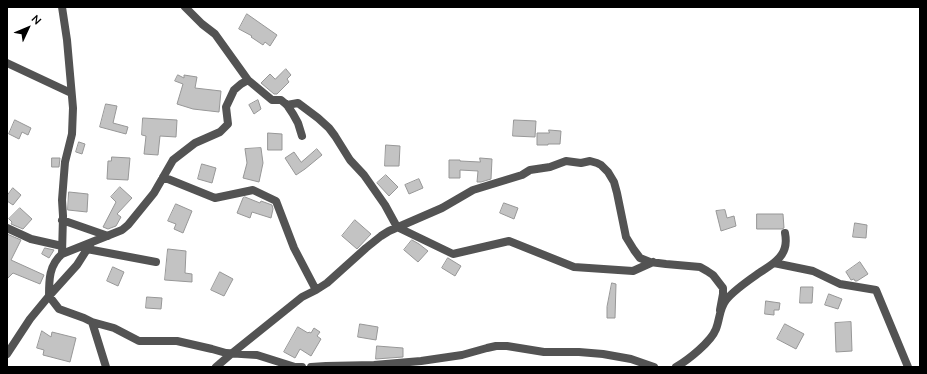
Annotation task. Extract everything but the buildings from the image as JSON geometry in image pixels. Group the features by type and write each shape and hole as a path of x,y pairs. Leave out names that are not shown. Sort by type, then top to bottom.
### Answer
{"street":[{"path":"62,7 73,108 72,134 65,162 62,200 62,250 53,265 49,279 49,296 59,309 92,322 114,328 139,341 177,341 212,349 226,354 257,355 295,367 302,367"},
{"path":"185,7 202,24 215,34 248,80 260,88 272,100 281,100 287,105 298,124 302,136"},
{"path":"7,63 71,93"},
{"path":"7,228 10,228 31,239 62,250 89,246 122,230 128,225 154,192 173,160 195,143 220,132 228,124 226,107 234,90 248,80"},
{"path":"287,105 298,103 329,128 350,160 364,175 385,205 397,227 453,254 509,242 574,267 634,271 653,262"},
{"path":"216,367 302,297 327,283 381,236 397,227 442,208 473,190 522,175 530,170 550,167 566,161 590,161 601,165 608,172 614,182 626,237 640,258 666,264 700,267 707,271 720,283 723,288 716,330 685,362 676,367"},
{"path":"163,177 215,198 253,190 276,201 294,248 316,290"},
{"path":"62,220 108,236"},
{"path":"720,310 727,299 734,292 782,256 785,248 785,232"},
{"path":"89,246 156,262"},
{"path":"7,354 30,319 77,265 89,246"},
{"path":"774,263 813,270 840,284 876,290 908,367"},
{"path":"92,322 106,367"},
{"path":"311,367 374,366 421,361 462,355 496,346 507,346 544,352 603,354 631,359 654,367"}]}
